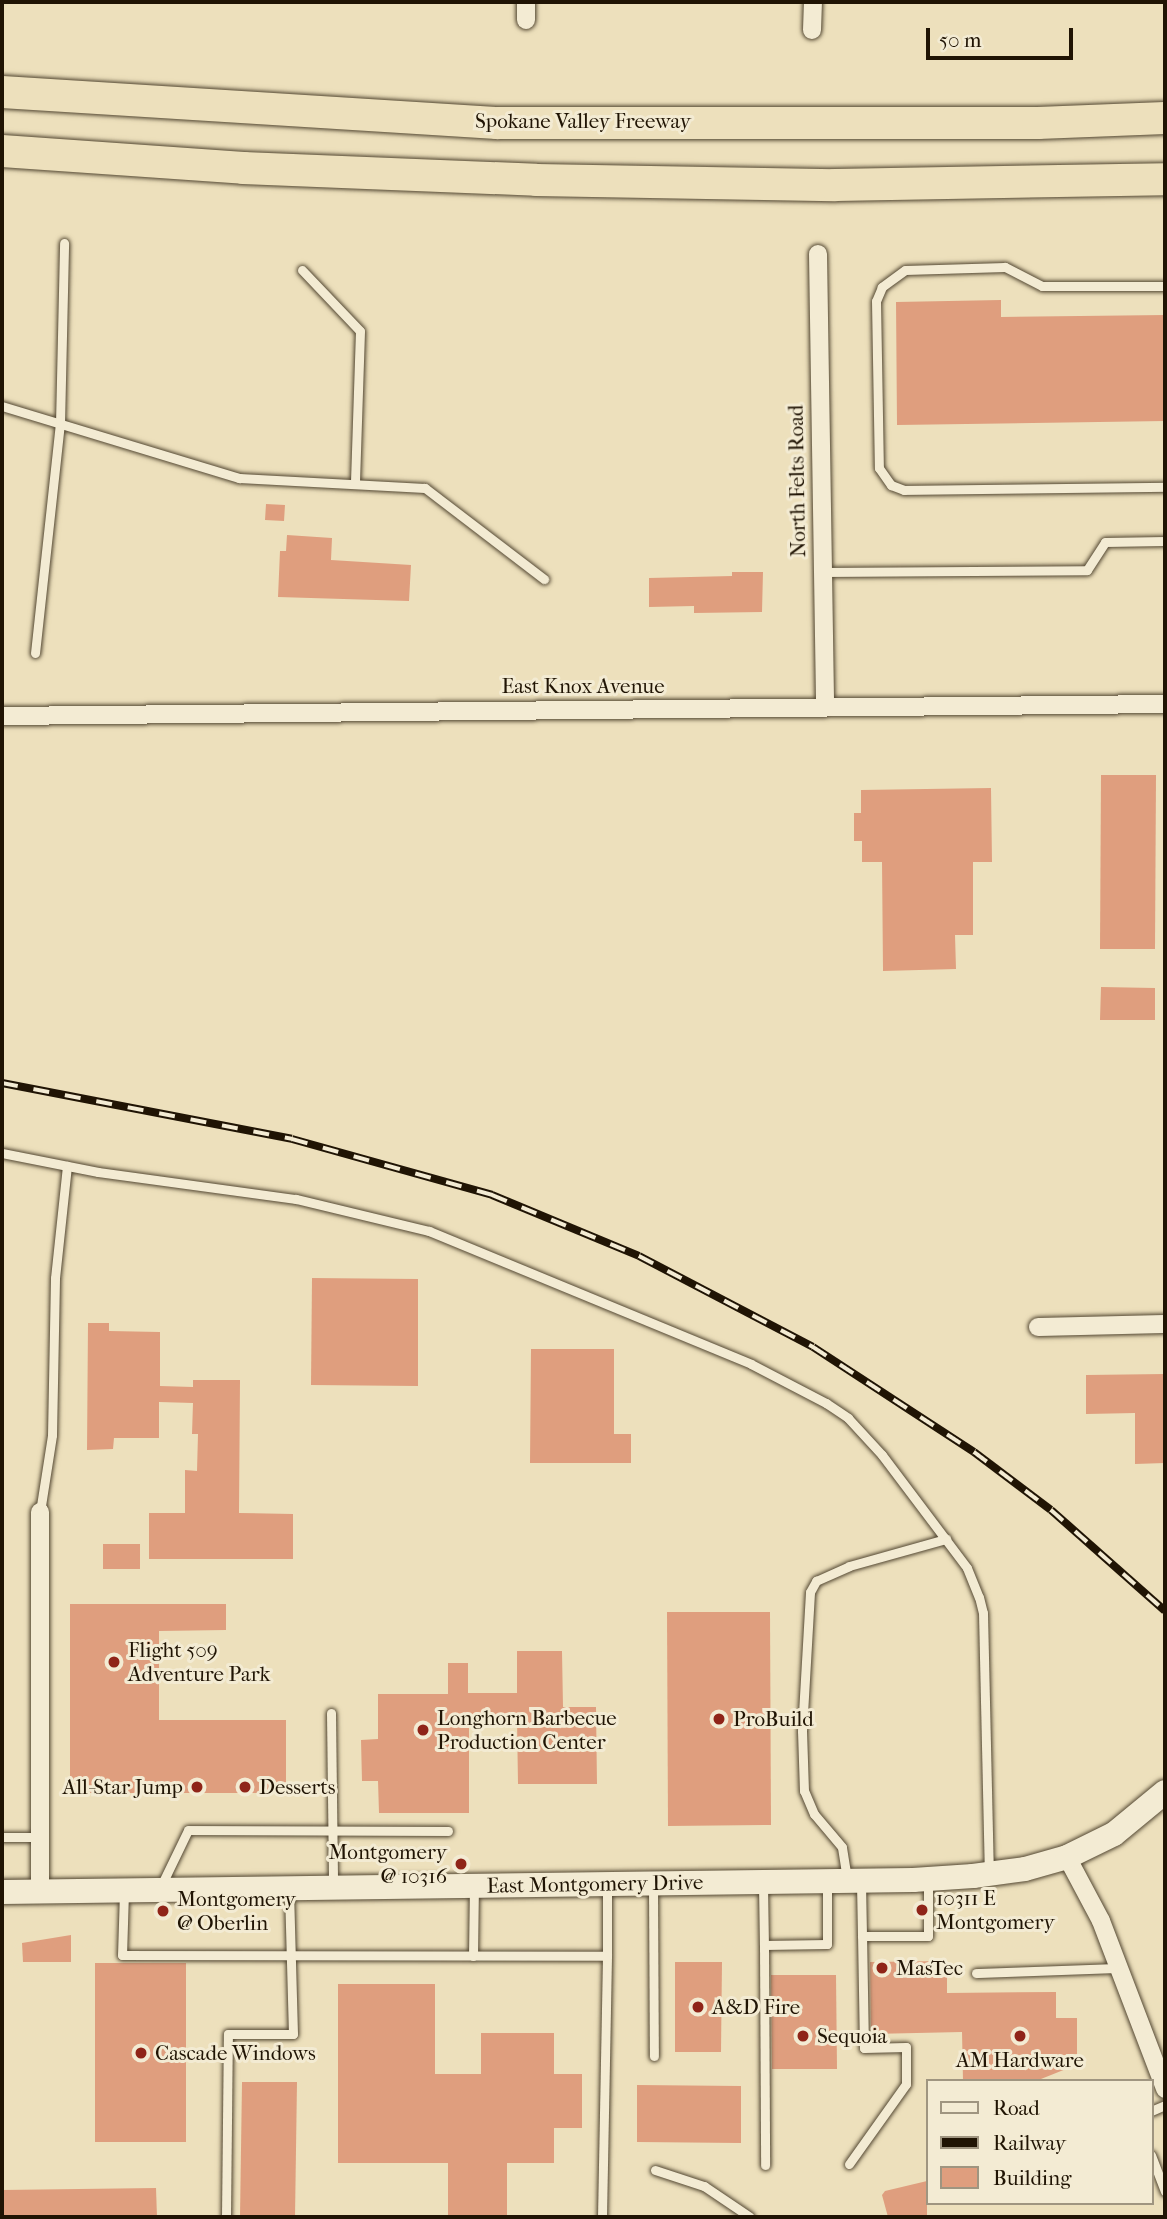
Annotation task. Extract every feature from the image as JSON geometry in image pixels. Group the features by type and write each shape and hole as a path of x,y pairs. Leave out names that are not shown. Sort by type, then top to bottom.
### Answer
{"highway":[{"name":"Spokane Valley Freeway","path":"2,92 497,123 1038,123 1165,118"},
{"path":"2,152 243,168 536,180 835,185 1165,178"}],"main road":[{"name":"East Montgomery Drive","path":"2,1892 845,1881 989,1874 1025,1869 1068,1857 1114,1834 1165,1792"}],"street":[{"path":"812,30 813,2"},
{"name":"North Felts Road","path":"818,254 825,707"},
{"name":"East Knox Avenue","path":"2,716 1165,705"},
{"path":"1038,1327 1165,1324"},
{"path":"40,1512 40,1892"},
{"path":"1068,1857 1101,1921 1165,2090"}],"lane":[{"path":"35,653 60,424 64,243"},
{"path":"1165,286 1042,286 1005,267 905,270 882,287 876,301 879,468 891,485 904,490 1165,487"},
{"path":"302,270 360,331 355,484"},
{"path":"2,406 239,478 425,488 544,579"},
{"path":"821,572 1087,570 1105,542 1165,541"},
{"path":"2,1153 67,1166 296,1199 429,1231 751,1364 826,1402 848,1418 882,1455 967,1567 983,1613 989,1874"},
{"path":"40,1512 52,1435 55,1278 67,1166"},
{"path":"849,2164 906,2084 906,2048 864,2048 862,1936 845,1881 842,1847 814,1814 804,1791 802,1731 810,1592 816,1581 849,1566 946,1539"},
{"path":"331,1713 333,1888"},
{"path":"159,1890 188,1830 448,1831"},
{"path":"2,1837 40,1837"},
{"path":"862,1936 928,1936 928,1879"},
{"path":"764,1944 827,1944 845,1881"},
{"path":"763,1882 765,2165"},
{"path":"653,1883 654,2056"},
{"path":"602,2217 607,1884"},
{"path":"473,1956 474,1886"},
{"path":"226,2217 228,2034 293,2034 289,1889"},
{"path":"124,1891 122,1955 607,1956"},
{"path":"976,1973 1119,1968"},
{"path":"1153,2160 1165,2191"},
{"path":"655,2170 704,2186 750,2217"}],"building":[{"path":"1001,300 1001,317 1165,315 1165,421 897,425 896,302"},
{"path":"266,504 285,505 284,521 265,520"},
{"path":"287,535 332,538 331,560 411,565 409,601 278,597 280,551 286,551"},
{"path":"732,572 763,572 762,612 694,613 694,606 649,607 649,578 732,576"},
{"path":"1101,775 1156,775 1155,949 1100,949"},
{"path":"991,788 992,862 973,862 973,935 955,935 956,969 883,971 882,862 862,862 862,841 854,841 854,813 861,813 861,790"},
{"path":"1101,987 1155,988 1155,1020 1100,1020"},
{"path":"312,1278 418,1279 418,1386 311,1385"},
{"path":"88,1323 109,1323 109,1331 160,1332 160,1386 193,1387 193,1380 240,1380 239,1513 293,1514 293,1559 149,1559 149,1513 185,1513 185,1470 197,1471 198,1434 192,1434 193,1403 159,1402 159,1438 114,1438 113,1449 87,1450"},
{"path":"531,1349 614,1349 614,1434 631,1434 631,1463 530,1463"},
{"path":"1165,1374 1165,1463 1135,1464 1135,1413 1086,1414 1086,1375"},
{"path":"103,1544 140,1544 140,1569 103,1569"},
{"name":"Flight 509 Adventure Park","path":"70,1604 226,1604 226,1630 159,1631 159,1720 286,1720 286,1793 70,1793"},
{"name":"ProBuild","path":"667,1612 770,1612 771,1825 668,1826"},
{"path":"517,1651 562,1651 563,1707 596,1707 597,1784 518,1784 517,1720 469,1721 469,1813 379,1813 378,1781 362,1781 361,1740 378,1739 378,1694 448,1694 448,1663 468,1663 468,1693 517,1693"},
{"path":"71,1935 71,1962 23,1962 22,1943"},
{"path":"947,1961 947,1993 1056,1992 1056,2018 1077,2018 1077,2054 1066,2054 1066,2069 1041,2079 963,2079 962,2032 871,2034 870,1962"},
{"name":"A&D Fire","path":"675,1962 722,1962 721,2052 675,2052"},
{"name":"Cascade Windows","path":"95,1963 186,1963 186,2142 95,2142"},
{"name":"Sequoia","path":"771,1975 836,1975 837,2069 772,2069"},
{"path":"338,1984 435,1984 435,2074 481,2074 481,2033 554,2033 554,2074 582,2074 582,2128 554,2128 554,2163 507,2163 507,2217 448,2217 448,2163 338,2163"},
{"path":"242,2082 297,2082 295,2217 240,2217"},
{"path":"637,2085 741,2086 741,2143 637,2142"},
{"path":"926,2181 927,2217 888,2217 882,2195 885,2191"},
{"path":"156,2188 157,2217 2,2217 2,2190"}],"railway":[{"path":"2,1083 292,1139 492,1195 639,1256 813,1347 974,1452 1051,1510 1165,1611"}],"place":[{"name":"Flight 509 Adventure Park","path":"114,1662"},
{"name":"ProBuild","path":"719,1719"},
{"name":"Longhorn Barbecue Production Center","path":"423,1730"},
{"name":"All-Star Jump","path":"197,1787"},
{"name":"Desserts","path":"245,1787"},
{"name":"Montgomery @ 10316","path":"461,1864"},
{"name":"10311 E Montgomery","path":"922,1910"},
{"name":"Montgomery @ Oberlin","path":"163,1911"},
{"name":"MasTec","path":"882,1968"},
{"name":"A&D Fire","path":"698,2007"},
{"name":"Sequoia","path":"803,2036"},
{"name":"AM Hardware","path":"1020,2036"},
{"name":"Cascade Windows","path":"141,2053"}]}
